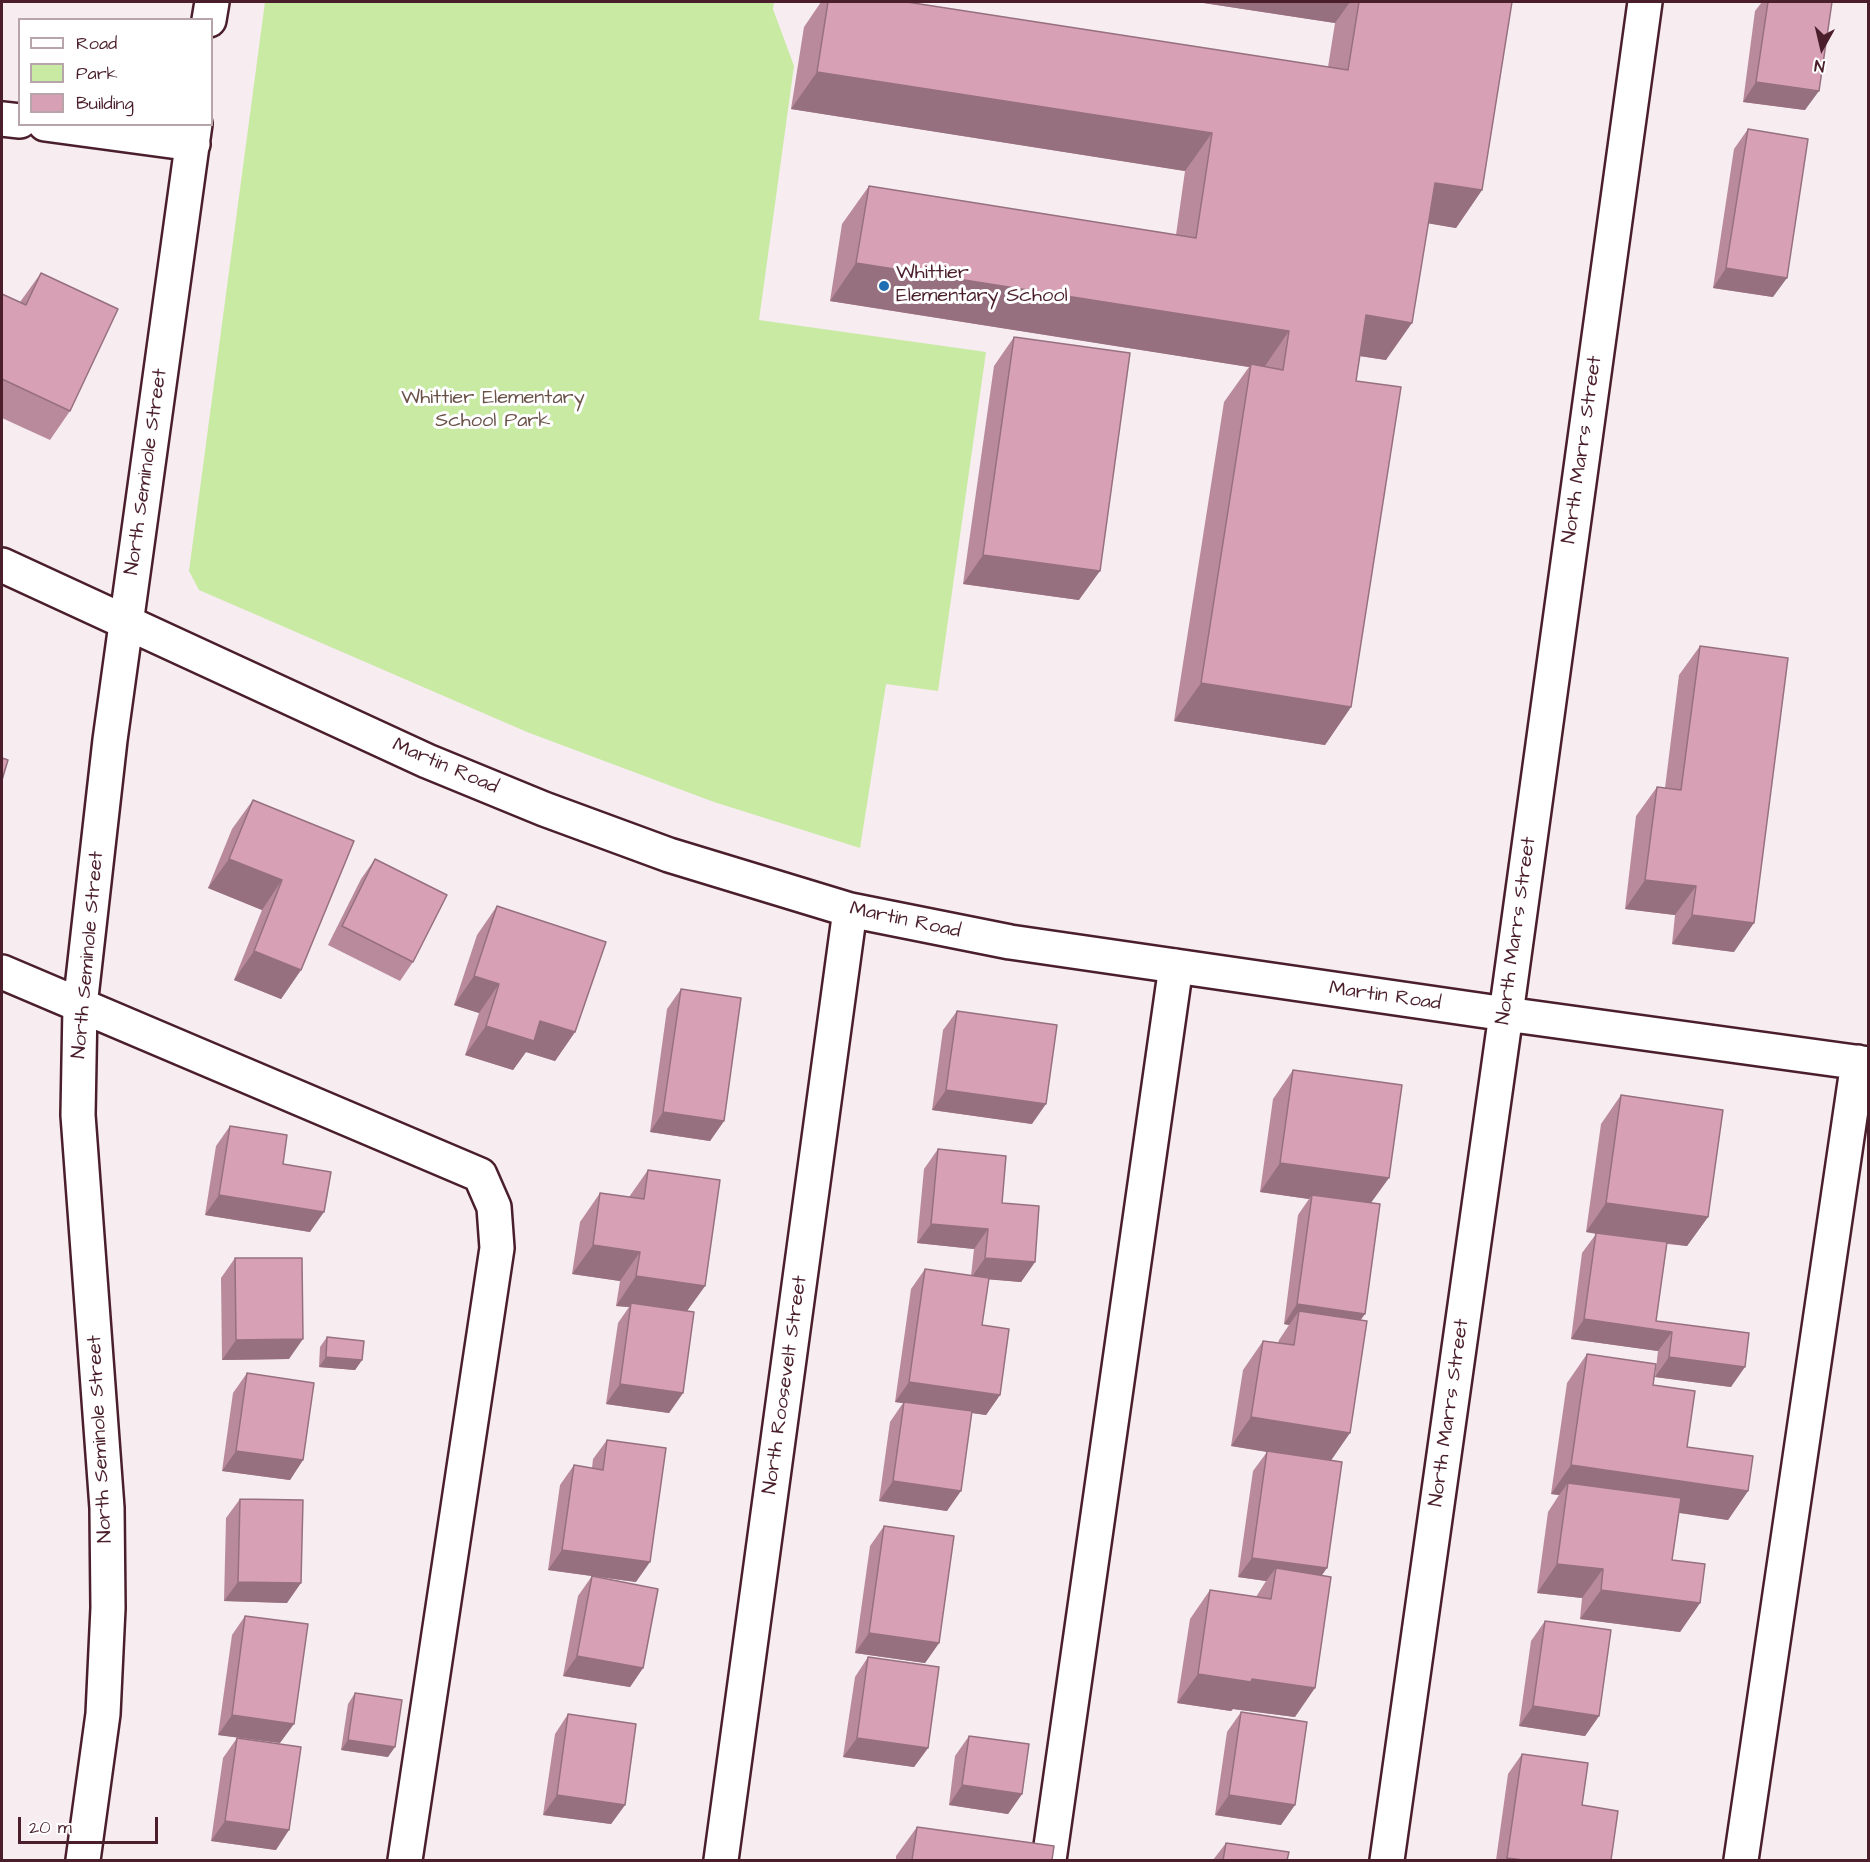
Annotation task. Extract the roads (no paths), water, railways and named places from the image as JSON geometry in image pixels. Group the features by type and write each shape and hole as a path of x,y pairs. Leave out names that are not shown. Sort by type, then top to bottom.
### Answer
{"street":[{"path":"209,18 212,2"},
{"name":"North Marrs Street","path":"1387,1860 1645,2"},
{"path":"2,119 18,121"},
{"path":"75,126 194,134"},
{"name":"North Seminole Street","path":"83,1860 103,1714 108,1608 107,1508 78,1115 80,1006 110,740 194,134"},
{"name":"Martin Road","path":"2,565 427,761 669,855 850,910 1010,942 1863,1063"},
{"name":"North Roosevelt Street","path":"721,1860 850,910"},
{"path":"1050,1860 1176,966"},
{"path":"2,972 480,1175 494,1207 497,1248 405,1860"},
{"path":"1741,1860 1863,1063"}],"place":[{"name":"Whittier Elementary School","path":"884,286"}],"park label":[{"name":"Whittier Elementary School Park","path":"493,410"}]}
